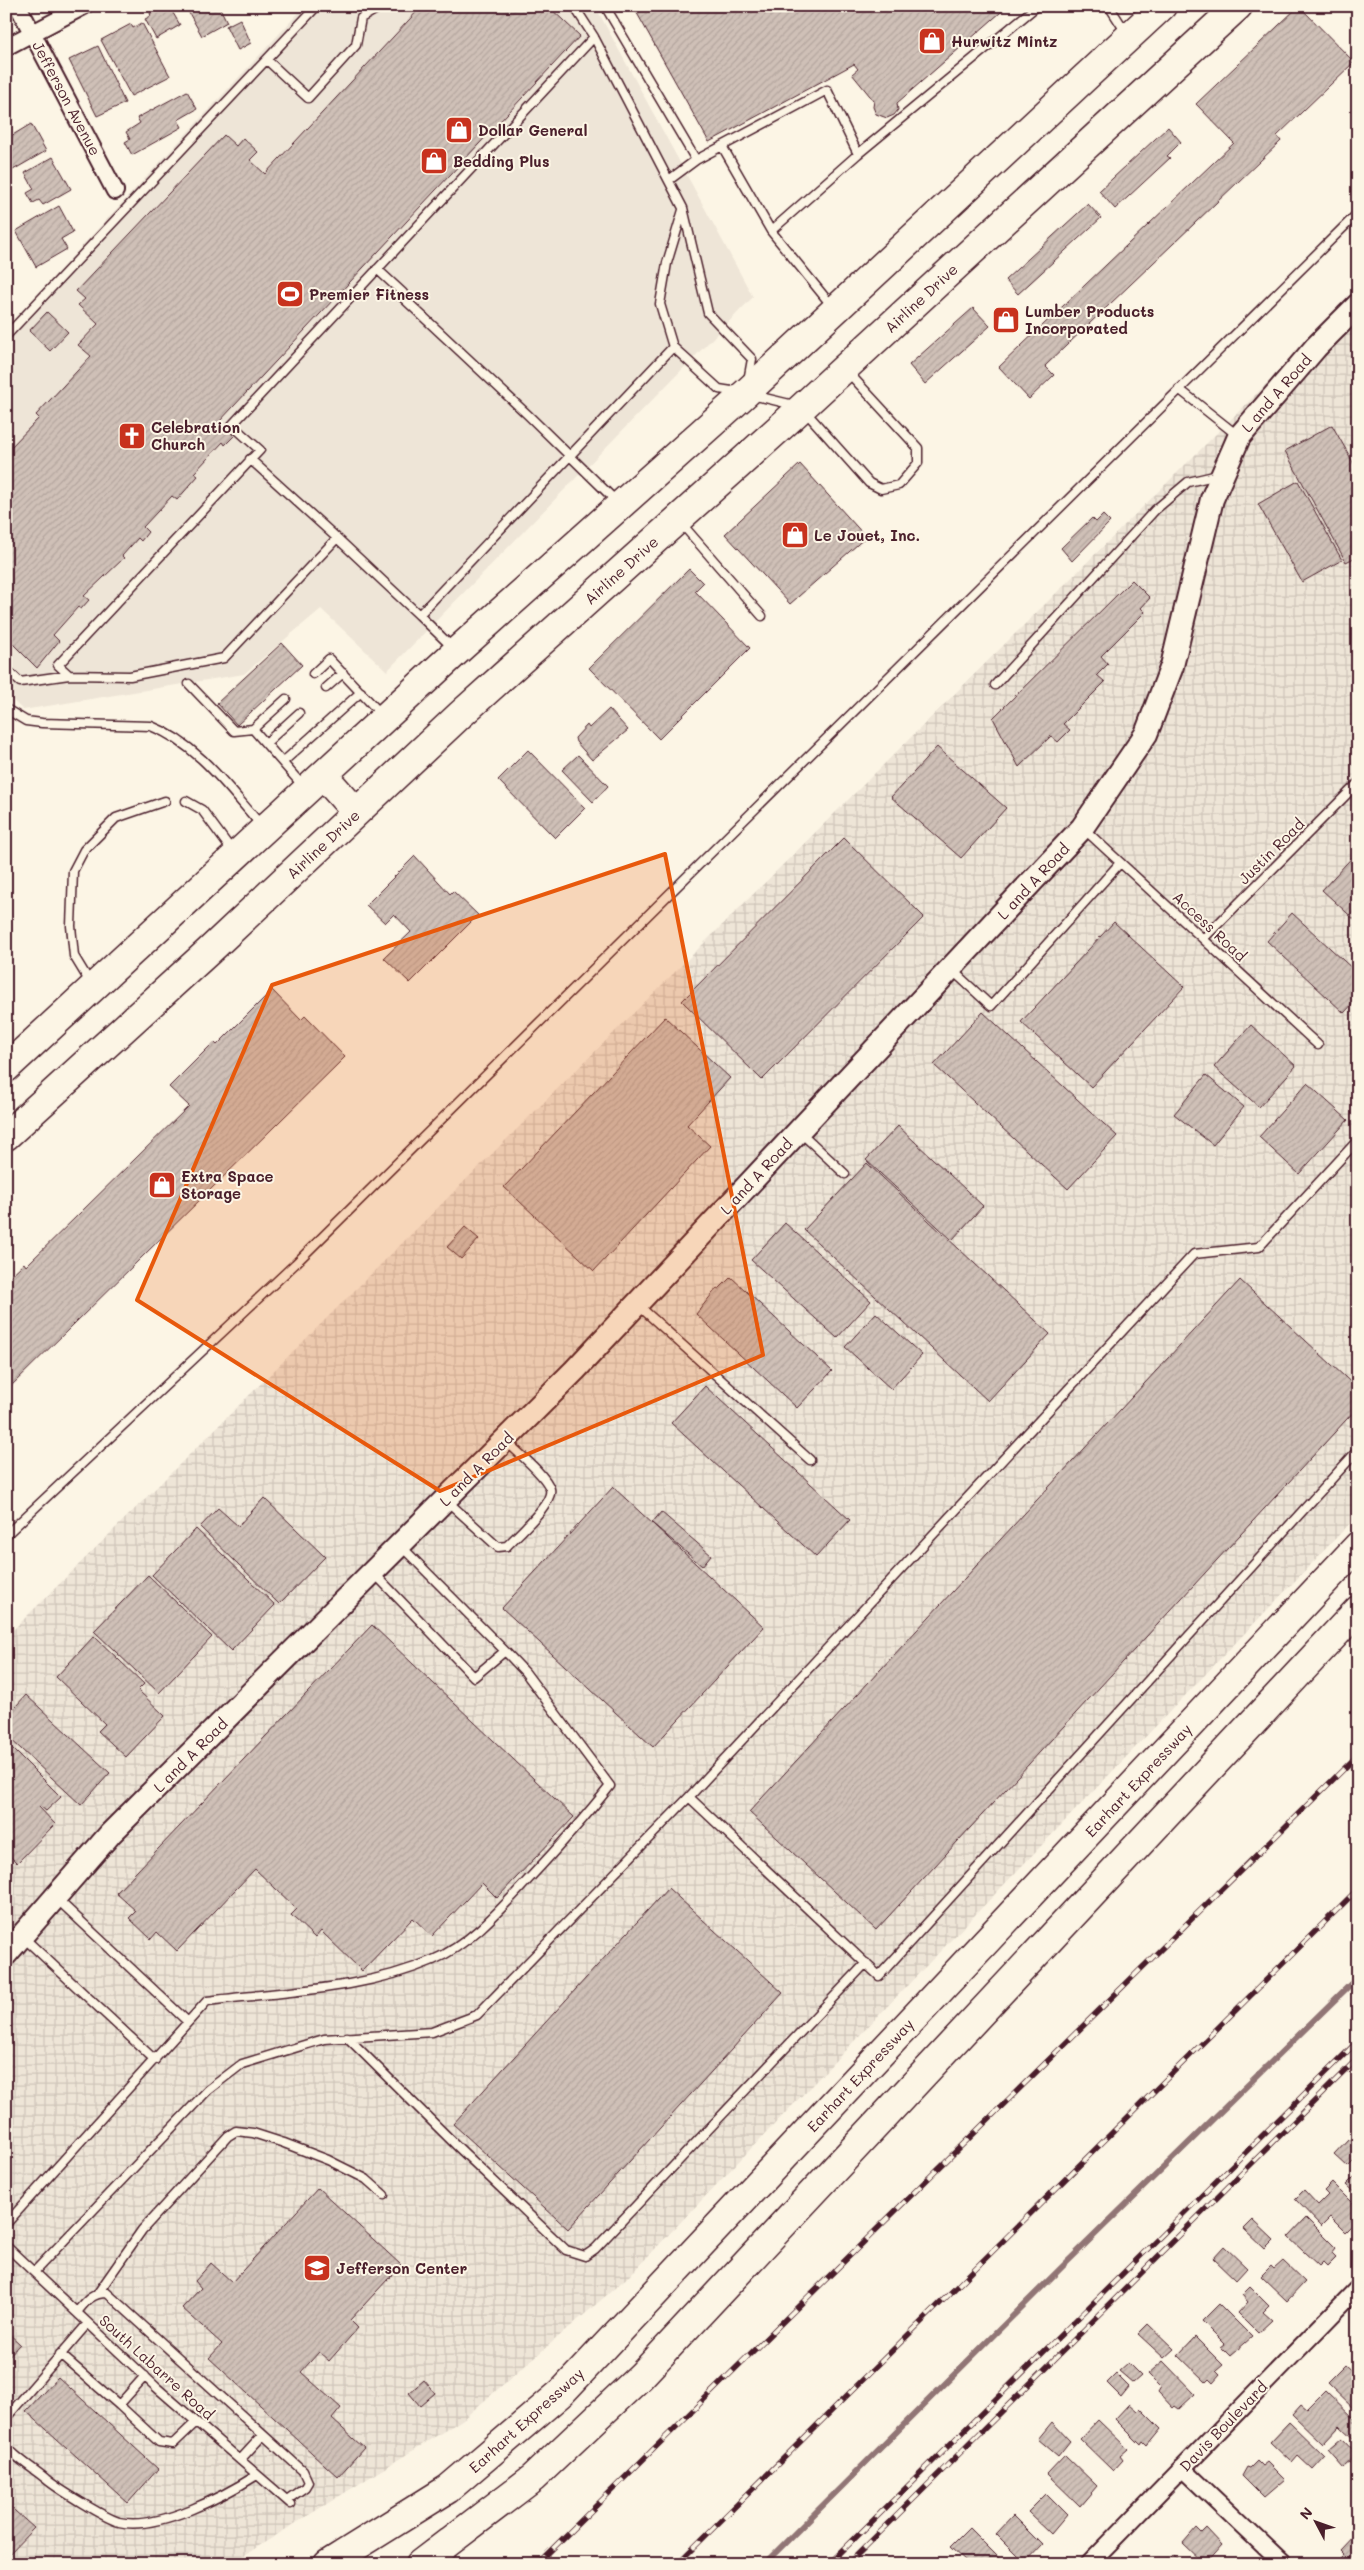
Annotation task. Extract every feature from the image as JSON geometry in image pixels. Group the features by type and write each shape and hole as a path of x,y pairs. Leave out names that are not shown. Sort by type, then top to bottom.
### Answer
{"highway":[{"path":"6,1068 619,504 746,393 834,309 1162,6"},
{"name":"Airline Drive","path":"6,1136 460,715 802,408 1238,6"},
{"path":"315,782 356,812"},
{"name":"Earhart Expressway","path":"328,2564 448,2489 562,2392 1358,1546"},
{"path":"420,2564 533,2478 641,2376 1358,1610"}],"street":[{"name":"Jefferson Avenue","path":"18,6 115,191"},
{"path":"6,47 84,6"},
{"name":"L and A Road","path":"6,1954 111,1833 401,1546 637,1304 1082,828 1146,734 1172,666 1212,499 1239,436 1316,346 1358,305"},
{"name":"Davis Boulevard","path":"1089,2564 1358,2288"},
{"path":"1182,2468 1283,2564"}],"lane":[{"path":"6,336 317,6"},
{"path":"267,60 308,98 356,45 361,18 382,6"},
{"path":"574,6 594,37 683,208 708,312 752,358 746,393"},
{"path":"605,6 696,160"},
{"path":"771,231 858,154 1037,6"},
{"path":"1109,6 1129,37"},
{"path":"69,675 58,665 260,450 232,425 594,37"},
{"path":"669,180 696,160 827,90 858,154"},
{"path":"722,146 771,231 834,309"},
{"path":"683,208 667,263 660,304 673,348 719,389 746,393 802,408 869,483 881,489 899,485 918,462 918,448 844,369"},
{"path":"6,1535 295,1264 1358,213"},
{"path":"378,269 401,294 619,504"},
{"path":"419,615 569,454 673,348"},
{"path":"1180,389 1239,436"},
{"path":"250,459 337,538 457,652"},
{"path":"995,685 1155,510 1188,482 1223,473"},
{"path":"678,520 762,616"},
{"path":"6,669 20,682 69,675 130,676 224,658 337,538"},
{"path":"313,674 329,659 385,718"},
{"path":"326,688 342,673"},
{"path":"189,684 234,731 253,729 286,698"},
{"path":"283,762 361,692"},
{"path":"6,709 26,721 151,726 169,733 197,754 265,829"},
{"path":"266,743 299,713"},
{"path":"253,729 283,762 315,782"},
{"name":"Justin Road","path":"1203,939 1358,783"},
{"path":"94,988 74,956 71,926 73,871 84,850 116,818 165,801"},
{"path":"186,801 202,810 236,856"},
{"name":"Access Road","path":"1082,828 1318,1045"},
{"path":"951,969 991,1006 1120,862"},
{"path":"799,1131 845,1174"},
{"path":"34,2272 208,2090 242,2064 324,2039 432,2032 477,2015 689,1797 1194,1254 1259,1247 1358,1140"},
{"path":"637,1304 810,1460"},
{"path":"446,1499 498,1547 508,1546 549,1502 551,1490 546,1481 505,1440"},
{"path":"689,1797 879,1976 1358,1450"},
{"path":"6,2224 206,2001 344,1986 395,1974 435,1960 464,1941 493,1916 578,1826 610,1786 525,1672 401,1546"},
{"path":"374,1572 474,1677 505,1652"},
{"path":"55,1897 188,2022"},
{"path":"22,1936 155,2060"},
{"path":"347,2037 566,2250 585,2256 595,2250 866,1963"},
{"path":"98,2293 142,2230 228,2136 236,2132 253,2133 328,2160 366,2179 384,2195"},
{"name":"South Labarre Road","path":"6,2246 144,2376 289,2502 308,2482 303,2471 264,2435"},
{"path":"77,2312 91,2296 98,2293 107,2293 264,2435 240,2460"},
{"path":"6,2418 88,2323"},
{"path":"60,2354 159,2442 172,2444 196,2422"},
{"path":"119,2405 144,2376"},
{"path":"6,2445 56,2487 118,2521 141,2524 170,2517 237,2487 257,2475"}],"highlighted area":[{"path":"665,854 763,1355 440,1491 137,1300 272,985"}],"shaded area":[{"path":"305,6 595,6 753,297 387,671 321,609 244,674 23,710 6,694 6,328"},
{"path":"1358,293 1358,1515 630,2275 462,2420 230,2564 6,2564 6,1637"}],"building":[{"path":"162,6 169,6 180,25 156,39 145,19 151,16 150,13"},
{"path":"185,6 219,6 227,22 202,36"},
{"path":"422,6 548,6 580,36 219,422 234,436 225,445 223,442 194,473 198,476 177,500 172,496 143,527 148,532 141,541 138,538 122,556 124,558 84,596 89,600 81,609 78,607 53,635 59,641 37,668 11,642 6,647 6,452 39,418 36,415 91,356 78,345 98,324 78,305 85,299 76,291 224,135 236,146 243,138 258,152 250,160 265,174"},
{"path":"633,6 1008,6 897,103 898,110 894,115 887,118 876,114 873,107 874,101 852,74 858,69 854,64 709,142"},
{"path":"1299,6 1354,62 1277,136 1281,141 1045,366 1054,375 1029,399 999,367 1234,143 1196,104"},
{"path":"240,19 251,43 238,50 226,26"},
{"path":"142,23 170,76 131,96 101,40 131,24 133,28"},
{"path":"98,46 125,103 97,116 69,60"},
{"path":"187,91 197,109 178,120 182,127 132,155 125,142 130,139 126,132 140,123 137,118"},
{"path":"31,124 46,151 6,174 6,139"},
{"path":"1168,127 1181,142 1167,156 1170,158 1115,209 1099,191"},
{"path":"53,157 71,189 43,205 39,200 33,203 27,193 34,189 25,173"},
{"path":"1088,204 1101,218 1018,294 1005,280"},
{"path":"59,206 73,232 61,239 67,249 36,267 16,231"},
{"path":"973,308 990,326 925,384 909,365"},
{"path":"47,312 68,332 50,351 29,331"},
{"path":"1332,425 1358,471 1358,556 1346,562 1285,451"},
{"name":"Le Jouet, Inc.","path":"800,464 866,537 790,604 725,534"},
{"path":"1298,481 1342,560 1302,582 1258,504"},
{"path":"1103,515 1110,522 1072,561 1061,548 1092,518 1096,522"},
{"path":"689,569 703,583 695,591 750,648 659,739 589,668"},
{"path":"1132,580 1150,598 1141,608 1145,612 1101,656 1108,664 1097,675 1105,682 1063,724 1070,730 1058,742 1051,736 1019,767 993,718"},
{"path":"282,643 302,665 237,725 217,703"},
{"path":"609,709 628,730 592,760 576,742 575,738 587,725 589,728"},
{"path":"937,747 1006,808 961,858 891,797"},
{"path":"528,750 585,808 555,838 498,780"},
{"path":"578,755 608,786 593,802 562,770"},
{"path":"844,838 924,917 762,1080 682,1001"},
{"path":"1358,851 1358,923 1322,890"},
{"path":"415,856 450,894 453,891 478,915 410,983 384,958 411,932 394,914 385,923 366,905"},
{"path":"1292,913 1356,972 1358,970 1358,998 1344,1013 1267,941"},
{"path":"1114,922 1184,987 1091,1087 1021,1022"},
{"name":"Extra Space Storage","path":"272,990 301,1020 305,1016 345,1057 6,1391 6,1280 24,1263 26,1266 189,1106 169,1087 214,1042 217,1045"},
{"path":"983,1012 1117,1136 1068,1189 934,1065"},
{"path":"665,1017 730,1078 687,1125 710,1146 594,1271 504,1187"},
{"path":"1251,1025 1296,1066 1259,1107 1214,1067"},
{"path":"1206,1075 1244,1107 1213,1145 1174,1114"},
{"path":"1307,1083 1348,1120 1299,1174 1259,1137"},
{"path":"898,1126 983,1206 952,1240 866,1160"},
{"path":"867,1163 1050,1334 988,1401 804,1230"},
{"path":"785,1223 871,1301 837,1338 751,1260"},
{"path":"465,1227 479,1239 461,1259 447,1247"},
{"path":"731,1277 832,1371 797,1408 696,1314 717,1288 719,1289"},
{"path":"1240,1280 1358,1389 1358,1407 876,1930 749,1812"},
{"path":"876,1313 922,1355 891,1389 845,1347"},
{"path":"705,1386 850,1520 816,1557 671,1423"},
{"path":"613,1487 764,1627 653,1747 502,1608"},
{"path":"264,1498 325,1557 279,1604 200,1527 218,1508 238,1526"},
{"path":"661,1512 711,1555 702,1566 652,1523"},
{"path":"196,1529 275,1605 231,1651 152,1575"},
{"path":"148,1575 212,1637 159,1693 94,1631"},
{"path":"372,1625 574,1817 497,1898 482,1883 432,1936 413,1918 362,1971 321,1931 315,1938 291,1915 297,1909 255,1869 177,1951 157,1932 151,1939 129,1918 136,1911 116,1893"},
{"path":"94,1636 144,1684 138,1690 165,1716 126,1757 98,1731 105,1724 56,1677"},
{"path":"26,1695 110,1773 81,1805 6,1735 6,1717"},
{"path":"6,1742 61,1797 46,1811 39,1807 55,1824 17,1863 6,1852"},
{"path":"668,1888 783,1993 568,2229 453,2124"},
{"path":"1349,2138 1358,2147 1358,2157 1348,2167 1334,2154"},
{"path":"1358,2173 1358,2196 1346,2185"},
{"path":"1332,2183 1358,2209 1358,2227 1354,2223 1345,2232 1330,2217 1321,2226 1295,2199 1304,2190 1318,2205 1328,2195 1324,2191"},
{"path":"318,2188 401,2265 350,2320 358,2328 329,2361 319,2352 301,2372 341,2408 332,2419 364,2448 338,2477 209,2358 222,2344 182,2308 201,2288 195,2281 211,2263 232,2282"},
{"path":"1306,2218 1336,2248 1332,2253 1336,2257 1327,2266 1323,2262 1319,2266 1288,2237"},
{"path":"1253,2220 1274,2240 1265,2249 1244,2229"},
{"path":"1224,2246 1247,2268 1236,2280 1213,2258"},
{"path":"1283,2261 1305,2282 1287,2301 1261,2276 1271,2266 1274,2269"},
{"path":"1250,2287 1269,2306 1263,2312 1272,2320 1258,2333 1238,2313 1248,2302 1242,2295"},
{"path":"1219,2304 1252,2337 1230,2356 1221,2347 1225,2344 1202,2321"},
{"path":"1148,2324 1174,2349 1164,2358 1138,2334"},
{"path":"6,2331 20,2344 6,2359"},
{"path":"1195,2337 1223,2365 1216,2371 1220,2375 1213,2383 1209,2379 1206,2382 1178,2355"},
{"path":"1163,2361 1195,2394 1179,2409 1175,2406 1173,2408 1158,2392 1161,2387 1148,2374"},
{"path":"1128,2363 1141,2376 1133,2383 1119,2371"},
{"path":"1345,2365 1358,2377 1358,2413 1327,2383"},
{"path":"1116,2374 1129,2387 1121,2397 1107,2383"},
{"path":"58,2377 158,2469 128,2503 26,2411"},
{"path":"424,2380 435,2393 420,2406 409,2393"},
{"path":"1325,2391 1355,2420 1353,2422 1358,2427 1358,2443 1340,2426 1323,2444 1292,2414 1301,2404 1307,2409"},
{"path":"1129,2404 1137,2411 1140,2408 1161,2429 1147,2446 1143,2442 1141,2445 1115,2419"},
{"path":"1098,2420 1128,2449 1120,2456 1123,2460 1113,2471 1080,2439"},
{"path":"1052,2422 1070,2441 1058,2456 1038,2439"},
{"path":"1289,2422 1325,2457 1313,2470 1298,2456 1292,2463 1270,2442"},
{"path":"1342,2438 1358,2455 1344,2468 1328,2450"},
{"path":"1065,2455 1097,2486 1080,2506 1047,2474"},
{"path":"1257,2461 1262,2466 1267,2462 1285,2480 1264,2498 1242,2476 1247,2467 1250,2468"},
{"path":"1046,2494 1067,2515 1051,2534 1028,2512"},
{"path":"6,2503 34,2528 6,2557"},
{"path":"1013,2516 1042,2545 1025,2563 996,2534"},
{"path":"969,2528 1005,2564 968,2564 950,2547"},
{"path":"1196,2528 1201,2533 1206,2528 1222,2545 1205,2564 1183,2543"},
{"path":"1356,2533 1358,2564 1349,2564 1341,2557 1344,2554 1340,2550"},
{"path":"1173,2555 1181,2564 1157,2564 1167,2558 1169,2559"}],"waterway":[{"path":"764,2564 1065,2264 1358,1977"}],"railway":[{"path":"537,2564 1358,1755"},
{"path":"677,2564 1358,1889"},
{"path":"829,2564 1358,2041"},
{"path":"848,2564 1358,2058"}],"place":[{"name":"Hurwitz Mintz","path":"932,41"},
{"name":"Dollar General","path":"459,130"},
{"name":"Bedding Plus","path":"434,161"},
{"name":"Premier Fitness","path":"290,294"},
{"name":"Lumber Products Incorporated","path":"1006,320"},
{"name":"Celebration Church","path":"132,436"},
{"name":"Le Jouet, Inc.","path":"795,535"},
{"name":"Extra Space Storage","path":"162,1185"},
{"name":"Jefferson Center","path":"317,2268"}]}
